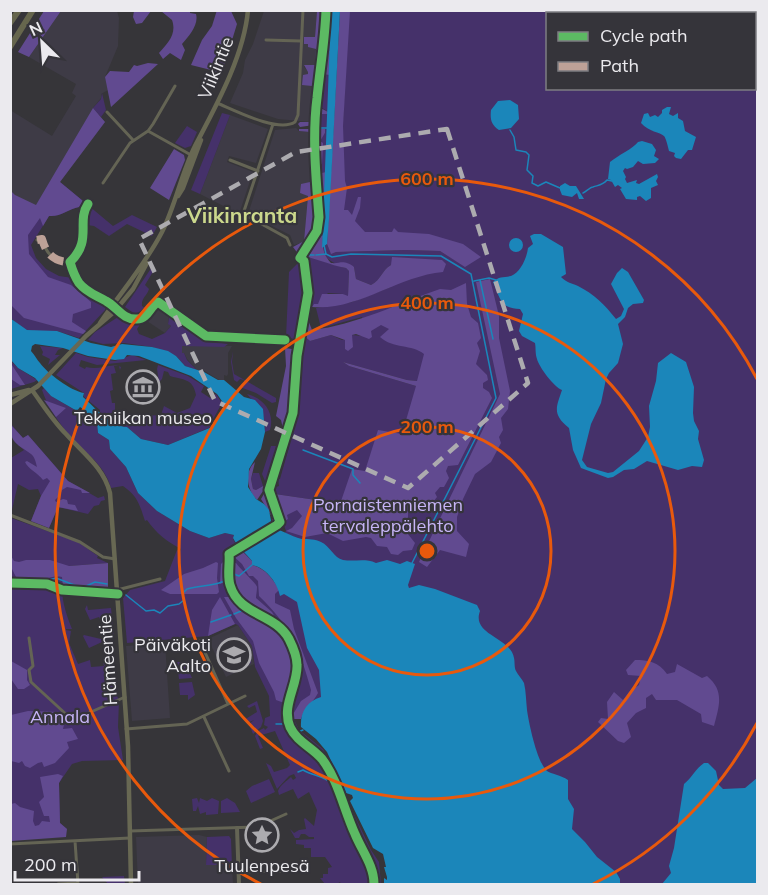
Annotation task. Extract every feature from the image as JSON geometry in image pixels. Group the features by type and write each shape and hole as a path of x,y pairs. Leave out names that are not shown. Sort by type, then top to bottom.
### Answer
{"highway":[{"path":"10,23 19,10"},
{"path":"10,47 33,10"}],"main road":[{"name":"Viikintie","path":"10,404 39,384 116,308 148,257 183,188 193,156 239,50 248,10"},
{"path":"10,396 32,390"},
{"name":"Hämeentie","path":"32,390 53,419 97,467 106,481 111,502 126,729 131,885"}],"street":[{"path":"217,103 273,124 288,125 296,120 303,10"},
{"path":"266,40 301,41"},
{"path":"103,183 134,140 148,131 175,86"},
{"path":"107,112 134,140"},
{"path":"273,124 244,209 245,213 286,237 290,245"},
{"path":"148,131 193,156"},
{"path":"230,160 258,171"},
{"path":"69,262 81,246 84,210 88,204"},
{"path":"37,240 42,239 51,257 61,262 69,262"},
{"path":"69,262 83,287 123,315 140,319 158,302 206,336 285,340"},
{"path":"10,515 80,542 108,560 115,559"},
{"path":"117,590 160,579"},
{"path":"29,638 33,666 29,670 31,682 69,716 84,715 124,697"},
{"path":"200,641 228,704"},
{"path":"126,729 187,724 246,696"},
{"path":"204,717 229,771"},
{"path":"130,831 257,827 286,814"},
{"path":"237,828 239,885"},
{"path":"10,844 130,838"},
{"path":"58,885 78,884 75,841"},
{"path":"238,872 285,871 290,868"}],"highlighted area":[{"path":"447,129 528,383 408,488 215,401 139,239 296,152"}],"shaded area":[{"path":"61,11 117,11 118,46 105,77 108,90 101,94 101,98 93,108 105,122 30,222 11,203 10,110 52,136 76,96 72,93 76,84 29,57"},
{"path":"264,11 317,11 315,37 304,37 308,44 316,48 315,65 304,65 312,85 310,122 278,119 230,103"},
{"path":"230,115 268,129 256,163 229,156 227,162 253,172 239,214 200,194"},
{"path":"296,128 299,131 310,132 310,183 300,193 308,195 304,242 294,245 290,235 256,218 249,211 275,130"},
{"path":"157,307 163,307 170,312 168,323 171,326 165,333 147,321"},
{"path":"182,346 232,346 228,353 227,376 224,375 224,380 219,380 203,370 197,370 182,353"},
{"name":"Päiväkoti Aalto","path":"238,625 252,646 254,664 226,677 208,639"},
{"path":"165,643 170,718 132,721 126,646"},
{"path":"199,835 207,837 206,865 232,865 233,884 138,884 136,837"}],"green space":[{"path":"217,10 231,11 237,24 221,76 211,70 191,65 202,40 212,26"},
{"path":"44,11 61,11 29,57 18,52"},
{"path":"134,11 151,11 142,23 136,24 133,17"},
{"path":"161,11 190,11 196,14 195,26 182,44 185,50 181,60 170,53 163,59 159,53 168,42 173,30 172,20"},
{"path":"317,11 331,11 330,75 319,74 314,99 319,107 328,114 315,114 314,125 300,127 298,124 300,122 310,122 312,86 302,85 303,75 308,74 304,65 315,65 316,49 304,44 304,37 315,37"},
{"path":"340,11 350,11 343,126 347,188 344,210 348,210 352,215 358,197 361,197 355,221 365,232 392,232 394,228 398,232 429,234 463,244 481,257 465,267 440,251 405,250 331,254 327,244"},
{"path":"349,11 757,11 757,884 613,884 376,577 283,535 286,531 278,509 339,507 316,500 275,494 276,492 273,491 273,488 279,486 278,479 280,479 289,447 286,445 295,410 297,366 303,335 310,341 331,335 345,339 345,345 352,335 363,336 362,317 321,328 316,308 352,302 391,287 391,265 371,285 356,279 354,267 330,261 322,248 327,244 331,253 440,251 465,266 435,244 336,247","holes":["343,362 417,381 416,386 349,366"]},
{"path":"158,64 111,107 105,77 110,71 129,72 134,65"},
{"path":"322,74 330,75 328,112 318,105"},
{"path":"102,93 106,110 101,117 93,108 101,99"},
{"path":"93,108 105,122 60,182 83,201 79,207 49,216 43,226 40,218 28,235 29,254 48,277 71,285 91,302 91,308 73,314 72,322 86,331 83,334 24,318 11,305 10,190 15,195 36,205"},
{"path":"222,113 230,115 200,194 191,190"},
{"path":"318,113 328,114 326,172 318,173 318,166 322,164 321,138 325,129 317,129"},
{"path":"187,126 197,132 191,146 185,148 175,143"},
{"path":"299,129 325,129 320,141 323,143 322,164 314,168 315,174 326,172 324,213 317,216 312,223 315,231 323,236 324,251 331,263 345,262 354,267 356,279 371,285 391,265 392,257 442,260 446,264 443,272 410,280 346,304 312,307 318,304 322,294 348,296 349,271 346,268 299,255 293,247 304,241 308,196 300,193 301,184 310,182 310,132 299,131"},
{"path":"174,149 184,155 185,160 169,200 150,188"},
{"path":"60,182 83,201 79,207 49,216 31,245 36,258 46,269 59,276 73,278 83,292 106,307 79,338 57,331 24,330 11,318 10,203 30,222"},
{"path":"89,206 113,226 132,215 157,227 152,236 127,224 109,236 94,226 87,225 86,215"},
{"path":"324,213 323,236 315,231 312,223 317,216"},
{"path":"307,257 346,268 349,271 348,297 343,294 328,293 318,304 310,308"},
{"path":"301,260 305,269 307,289 298,340 286,337 289,272"},
{"path":"152,267 154,270 145,285 149,289 142,301 142,306 145,308 142,313 135,314 125,307"},
{"path":"490,279 499,316 499,338 510,391 508,409 501,418 503,430 499,437 501,443 491,462 475,474 457,517 457,531 469,544 466,557 440,550 427,567 419,562 500,394 476,282"},
{"name":"Pornaistenniemen tervaleppälehto","path":"466,283 467,304 471,317 478,323 481,338 477,343 480,351 476,364 487,375 488,380 483,383 483,388 492,398 458,465 448,466 446,471 449,478 444,487 440,487 435,493 437,497 433,502 422,502 408,513 408,525 404,529 415,543 412,550 403,551 398,555 391,554 387,547 377,546 371,538 343,541 327,533 305,537 286,531 292,528 302,516 297,510 287,515 288,519 283,522 274,499 275,494 316,500 339,507 352,469 365,471 378,430 402,434 416,386 349,366 343,362 417,381 424,354 385,341 380,337 389,329 381,325 371,331 372,337 369,339 356,334 352,335 353,347 348,351 345,349 345,340 331,335 310,341 303,335 307,317 312,330 328,327 361,319 440,289 451,290"},
{"path":"170,312 177,318 175,320 203,340 228,344 224,347 182,346 182,353 197,370 185,366 176,356 152,347 124,343 103,344 88,340 95,332 118,317 141,323 137,329 139,334 152,339 165,333 171,326 168,324"},
{"path":"40,346 63,348 58,350 55,355 60,355 48,365 50,359 42,355"},
{"path":"285,348 292,349 288,411 283,429 281,420 276,416 286,366"},
{"path":"233,351 234,374 276,398 276,402 272,403 240,387 245,383 244,380 240,379 237,382 234,380 231,362"},
{"path":"76,353 115,361 132,355 146,360 97,365 81,360 79,366 85,369 86,367 96,368 113,365 118,366 114,366 116,373 111,374 113,390 110,391 115,410 109,415 127,418 161,415 164,406 177,413 190,408 196,395 195,389 187,381 170,376 164,371 159,382 158,365 188,376 204,386 201,392 210,398 216,394 222,403 211,427 168,445 141,439 127,427 109,420 84,397 84,393 56,375"},
{"path":"10,360 18,368 37,380 11,389"},
{"path":"10,362 25,385 20,385 11,379"},
{"path":"44,388 51,396 97,423 98,433 109,440 110,449 126,467 138,493 157,511 190,531 209,538 225,533 234,535 233,539 237,546 252,561 252,565 297,599 311,614 324,698 309,704 301,719 294,719 299,730 323,749 371,850 379,862 381,884 341,884 340,882 325,884 320,878 323,878 323,874 328,874 328,868 332,867 325,857 311,857 311,848 304,848 304,845 296,844 296,840 314,839 314,837 301,834 299,838 295,838 290,829 294,833 306,829 305,818 314,826 317,810 309,792 298,799 293,789 279,795 278,791 282,785 291,777 293,780 296,778 294,774 289,776 277,789 266,763 274,772 290,765 275,731 258,736 263,748 260,749 255,736 258,731 268,727 264,725 265,718 270,716 269,696 255,667 252,646 238,625 235,624 208,636 127,643 123,598 130,590 165,581 177,550 181,549 162,537 147,520 145,521 137,501 128,490 123,486 111,488 97,463 71,437 55,416 44,396 42,390"},
{"path":"247,394 258,399 267,407 271,418 270,430 265,432 263,414"},
{"path":"44,400 66,408 56,417"},
{"path":"10,424 23,438 28,435 68,481 90,493 82,493 81,490 67,487 62,490 56,502 67,500 68,504 75,505 78,511 58,507 49,528 31,521 50,481 47,478 43,480 26,464 27,461 37,467 32,455 13,440"},
{"path":"11,424 23,438 28,435 68,481 98,498 104,496 105,500 94,506 88,514 58,507 49,528 31,521 41,496 38,489 29,490 18,484 11,514 11,458 24,450 14,439"},
{"path":"271,446 277,448 266,483 262,474"},
{"path":"255,462 251,479 253,489 256,490 263,486 265,488 257,500 248,481 249,471"},
{"path":"253,473 259,473 263,486 256,490 253,489 251,479"},
{"path":"265,492 268,497 271,497 278,519 272,526 272,517 261,499"},
{"name":"Annala","path":"11,518 78,542 98,556 97,558 108,563 69,566 62,589 66,613 72,629 66,630 71,631 69,643 78,664 90,660 91,667 104,666 103,663 109,660 106,654 110,653 110,643 113,643 115,690 119,701 118,727 123,760 82,761 72,764 59,783 60,823 67,829 11,841"},
{"path":"240,549 252,561 252,565 265,571 274,582 279,590 275,594 275,603 290,610 294,629 318,693 301,719 294,719 292,716 301,701 310,695 311,690 303,662 286,628 259,596 258,581 253,576 249,576 242,564 231,554"},
{"path":"10,554 14,561 19,562 50,560 69,566 108,563 108,590 63,588 62,577 16,577 11,567"},
{"path":"218,563 219,592 217,594 170,594 161,590 184,574"},
{"path":"228,563 228,581 220,584 221,564"},
{"path":"231,563 236,563 254,583 257,587 256,598 272,612 277,621 248,607 236,595 231,576"},
{"path":"220,597 235,624 208,636 212,610"},
{"path":"224,597 233,597 277,631 283,633 289,643 293,652 294,668 287,704 276,700 259,663 253,641"},
{"path":"87,605 88,610 111,608 114,639 112,631 105,631 99,617 90,620 85,609"},
{"path":"84,635 101,639 102,642 89,648"},
{"path":"234,645 239,654 251,649 251,663 233,672 230,666 227,667 226,663 222,665 220,662 229,658 225,649"},
{"path":"635,660 653,662 667,674 675,672 677,664 702,678 707,676 716,687 719,699 714,726 702,722 701,714 677,700 656,700 652,694 646,698 646,708 636,713 627,723 631,737 624,743 618,741 598,722 601,718 608,719 607,702 614,692 623,700 639,685 641,676 628,675 626,670"},
{"path":"11,661 27,670 27,680 30,685 24,689 18,689 11,679"},
{"path":"177,662 185,662 192,678 179,679"},
{"path":"192,682 195,695 188,700 188,695 180,695 179,683"},
{"path":"257,701 263,721 261,727 253,734 249,724 254,720 247,723 244,720 257,712 255,705 249,708 247,706"},
{"path":"28,711 60,712 65,720 63,729 72,728 78,739 67,742 69,748 55,763 44,767 42,762 30,768 22,761 19,763 11,761 11,715"},
{"path":"58,774 63,776 59,783 60,823 67,829 66,837 11,841 11,804 15,803 34,811 35,826 42,821 50,822 49,816 44,816 39,802 44,797 40,777"},
{"path":"269,779 275,792 251,803 246,791"},
{"path":"197,798 199,803 200,798 207,801 212,798 219,801 218,814 206,815 206,812 200,814 198,806 196,811 193,811 192,799"},
{"path":"227,798 235,803 240,812 221,813 221,801"},
{"path":"229,836 232,865 206,865 207,837"},
{"path":"124,876 125,884 108,884 102,877"}],"water":[{"path":"331,11 340,11 329,219 327,244 322,248"},
{"path":"510,100 518,105 519,119 511,128 499,130 492,122 491,110 498,101"},
{"path":"667,107 671,107 669,114 673,116 678,113 678,118 683,121 685,131 696,137 692,150 688,150 681,159 676,158 675,153 669,151 664,136 641,123 644,114 648,113 650,117 655,115 658,117"},
{"path":"642,141 652,144 656,150 654,156 659,159 655,163 643,164 638,161 633,167 625,168 623,171 625,179 627,183 637,180 636,183 639,184 657,174 658,185 651,188 651,198 646,201 640,196 637,200 626,199 620,189 622,188 618,185 615,187 608,179 610,162"},
{"path":"565,183 576,186 584,199 579,199 577,193 572,197 562,195 560,186"},
{"path":"541,234 563,247 566,274 561,277 594,296 616,319 621,316 624,309 611,284 622,268 628,272 644,300 643,303 633,304 628,308 625,317 618,324 623,344 618,363 606,379 601,403 591,424 582,460 587,467 608,473 613,472 639,451 648,437 649,406 658,363 671,353 686,362 694,387 693,413 704,460 702,467 692,466 678,470 647,461 634,469 624,470 608,478 581,468 573,450 569,428 563,423 557,410 562,390 551,381 541,367 536,357 535,343 522,336 519,331 523,314 520,309 508,307 502,302 493,282 515,274 521,268 528,248 533,244 530,236"},
{"path":"516,238 521,240 523,245 521,250 516,252 511,250 509,245 511,240"},
{"path":"10,318 27,330 57,331 91,343 111,347 122,344 168,351 185,366 204,372 218,380 224,380 244,397 255,400 263,409 265,432 261,449 249,469 248,487 256,499 269,510 272,526 299,538 321,542 343,560 376,563 387,560 400,564 407,561 415,564 409,588 419,585 435,589 477,605 480,611 481,626 506,645 514,658 515,669 524,683 532,733 543,766 547,771 568,780 568,799 574,809 572,829 597,857 616,872 620,884 384,884 384,878 387,880 387,877 383,854 373,848 350,801 353,798 352,795 346,793 327,752 301,727 305,708 312,701 321,697 319,670 307,648 297,602 284,594 280,596 274,581 262,569 252,565 252,561 235,542 234,535 225,533 209,538 190,531 157,511 138,493 126,467 110,449 109,440 98,433 97,423 90,417 82,416 83,409 80,407 77,411 51,396 35,378 18,368 11,360","holes":["35,344 63,348 88,356 115,360 124,359 127,355 139,356 191,376 217,394 224,404 221,414 212,427 168,445 141,439 127,427 115,424 103,416 83,397 84,393 73,389 54,376 43,367 31,351"]},
{"path":"704,763 708,763 716,771 719,785 723,789 745,788 757,778 757,884 662,884 671,873 669,866 684,784"}],"pier":[{"path":"275,524 277,528 237,550 234,547"}],"waterway":[{"path":"321,128 330,128"},
{"path":"510,130 514,137 516,150 529,155 527,170 533,176 532,183 538,186 546,182 560,188"},
{"path":"583,193 607,180 612,181"},
{"path":"324,245 326,254 332,257 351,254 441,256 471,274 496,398 412,563"},
{"path":"316,255 326,254"},
{"path":"308,255 314,255"},
{"path":"474,281 489,278 496,280"},
{"path":"480,280 493,339"},
{"path":"303,450 353,469 353,475 360,483"},
{"path":"184,592 193,587 223,582 234,574 239,576 252,565"},
{"path":"10,580 12,578 49,580 56,578 82,588 95,582 107,584"},
{"path":"126,595 146,611 154,610 160,613 168,606 179,604 184,600"},
{"path":"234,614 246,609"},
{"path":"211,622 231,615"},
{"path":"276,724 284,724 289,735 294,735"},
{"path":"298,732 303,730"},
{"path":"298,772 303,770 327,780 329,776"},
{"path":"334,774 338,773"}],"marked path":[{"path":"37,240 42,239 48,252 55,258 70,262"}],"cycle path":[{"path":"326,10 315,128 319,217 317,231 300,258 304,261 308,293 297,356 293,413 269,490 280,522 229,554 229,577 230,585 241,603 283,630 290,642 296,655 297,665 287,711 290,727 297,737 328,767 370,865 374,884"},
{"path":"88,204 83,218 81,246 70,262 79,283 88,292 132,319 144,317 158,302 206,336 285,340"},
{"path":"10,583 47,584 62,590 118,594"}],"place":[{"name":"Tekniikan museo","path":"143,387"},
{"name":"Päiväkoti Aalto","path":"234,655"},
{"name":"Tuulenpesä","path":"262,835"}],"district":[{"name":"Viikinranta","path":"242,216"}]}
